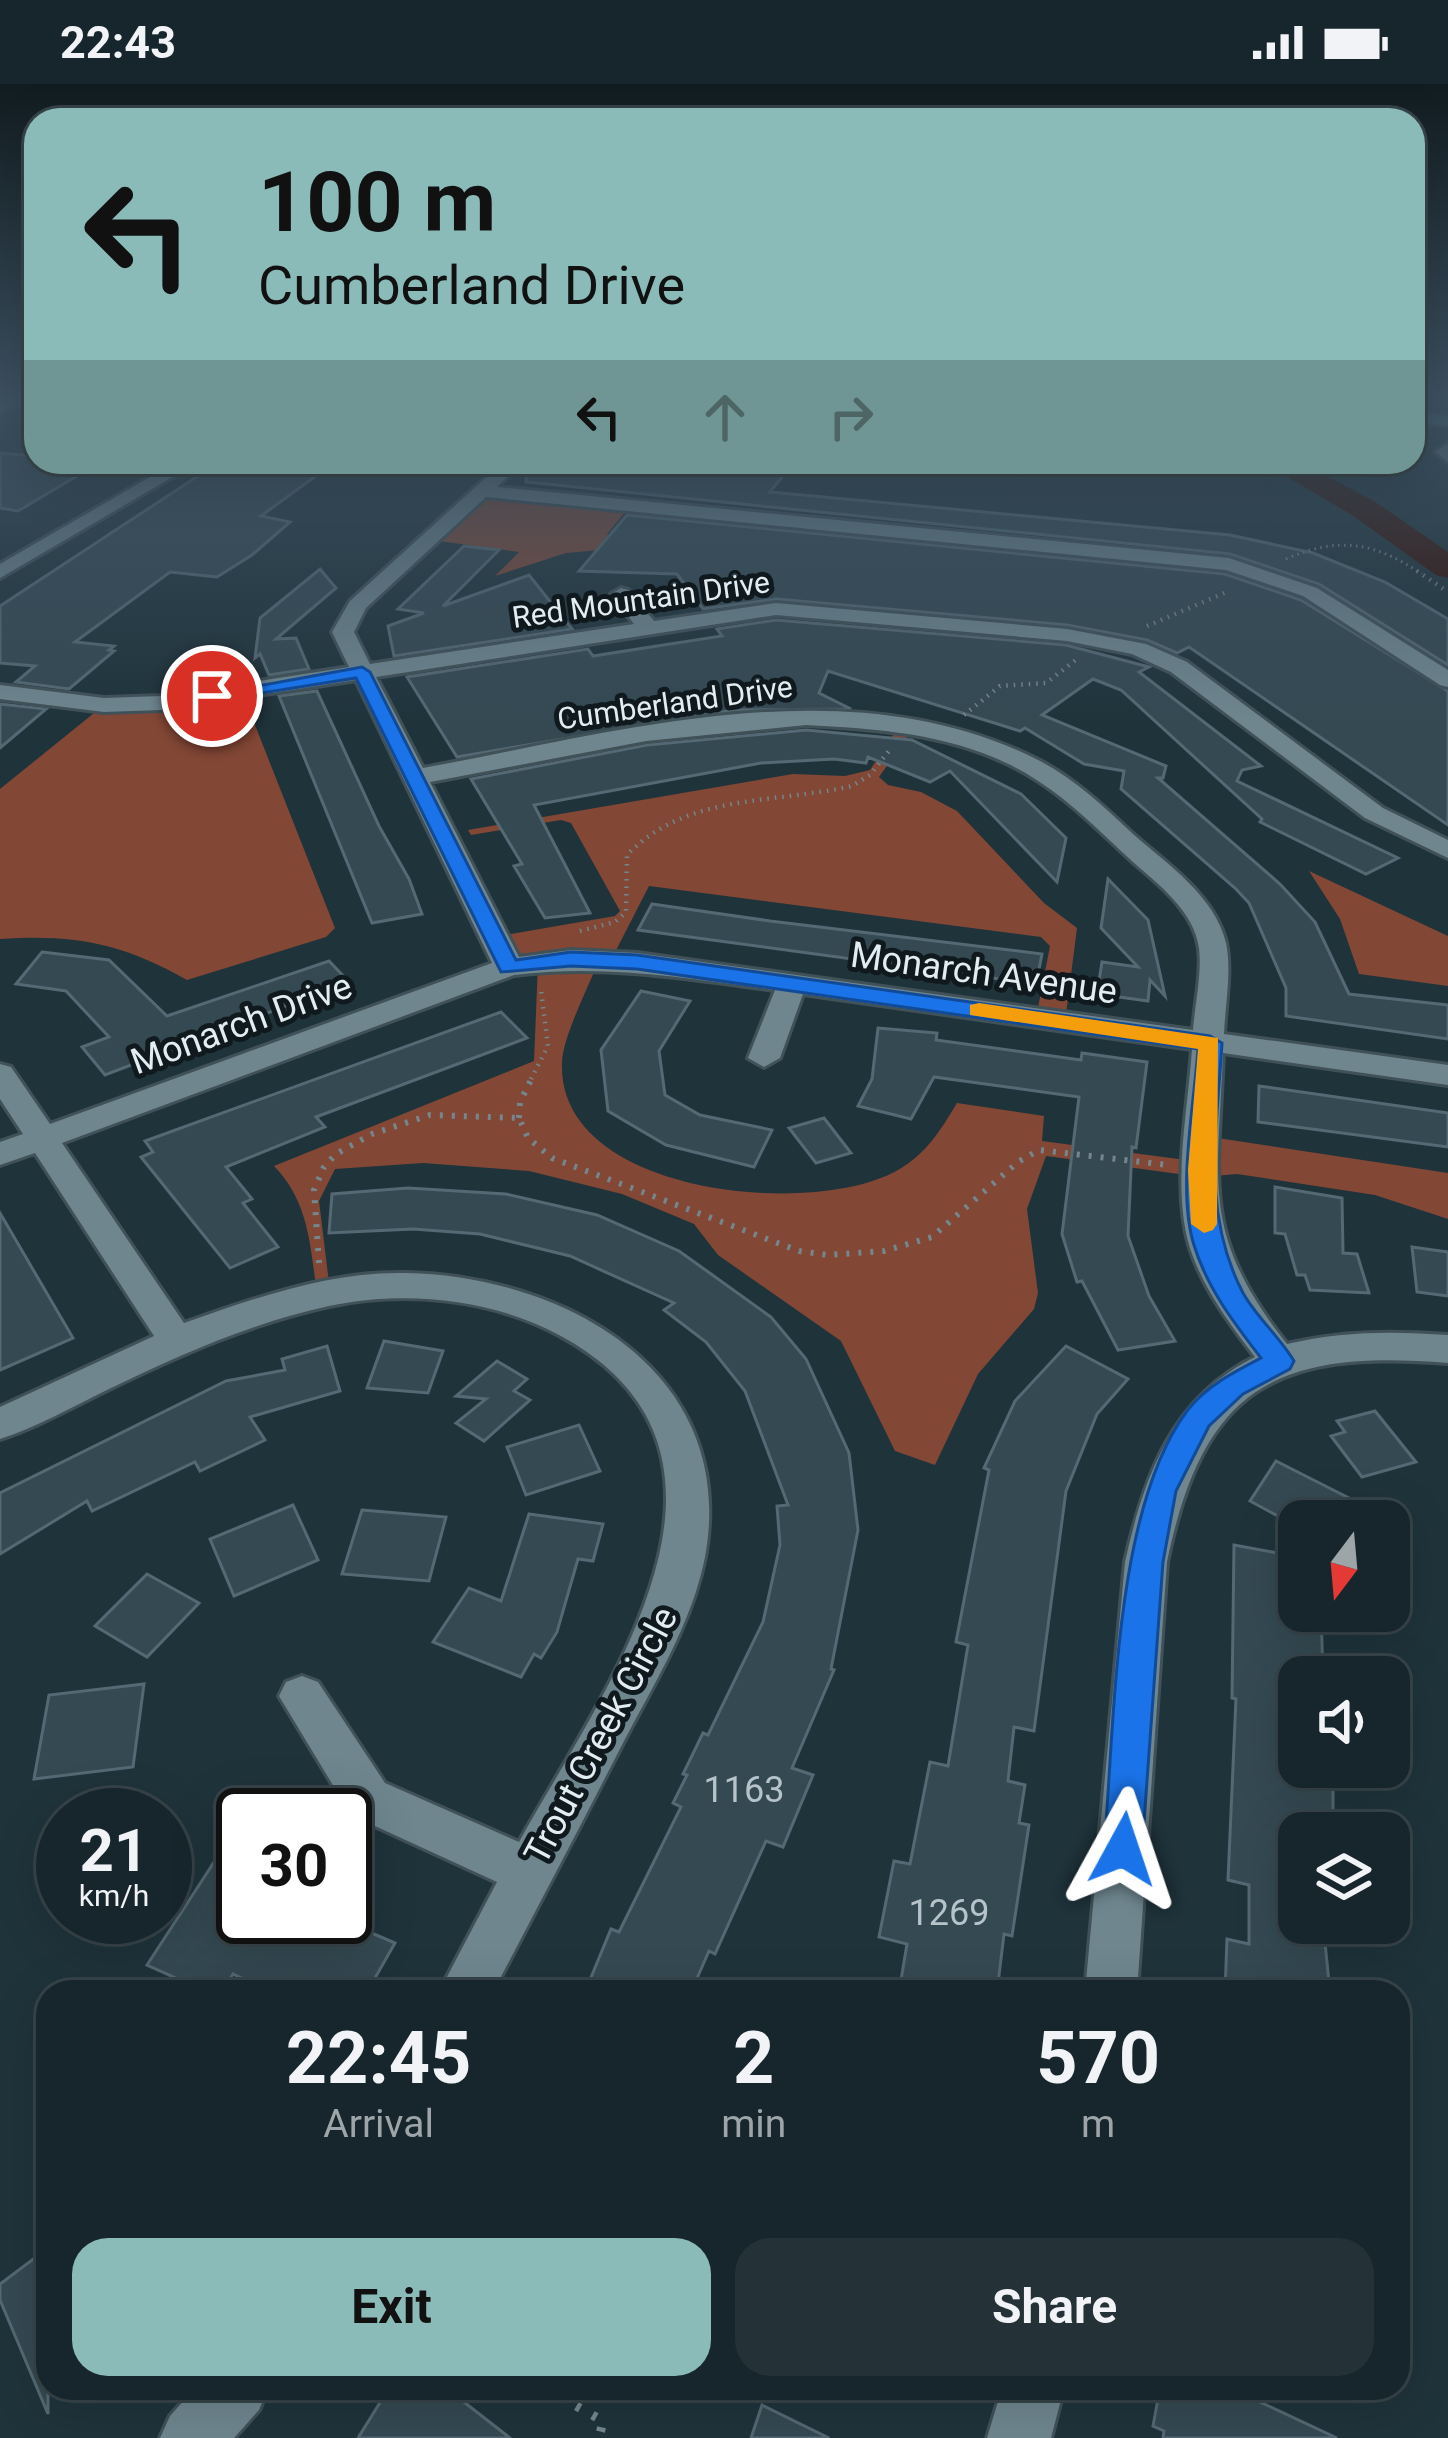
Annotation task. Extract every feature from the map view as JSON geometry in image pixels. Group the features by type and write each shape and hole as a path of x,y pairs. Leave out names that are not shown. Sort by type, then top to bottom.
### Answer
{"street":[{"path":"0,572 115,505"},
{"path":"469,505 350,615 343,636 416,777 523,965"},
{"path":"629,505 1177,557 1264,572 1310,592 1448,680"},
{"path":"620,594 648,628"},
{"name":"Red Mountain Drive","path":"0,692 104,705 142,704 797,608 1105,640 1179,668 1374,813 1448,850"},
{"name":"Cumberland Drive","path":"416,777 760,719 843,717 943,733 1012,756 1062,784 1189,900 1206,924 1213,948 1201,1202 1215,1266 1234,1303 1280,1361"},
{"name":"Monarch Avenue","path":"523,965 611,960 1448,1075"},
{"name":"Monarch Drive","path":"0,1154 523,965"},
{"path":"764,1058 792,984"},
{"path":"0,1074 177,1342"},
{"name":"Trout Creek Circle","path":"0,1424 177,1342 323,1292 382,1283 441,1285 500,1297 566,1322 614,1353 639,1378 678,1448 690,1514 680,1582 653,1642 471,1980"},
{"path":"1112,1980 1146,1562 1160,1491 1184,1440 1207,1408 1232,1386 1280,1361 1365,1343 1448,1349"},
{"path":"302,1696 368,1799 528,1871"},
{"path":"192,2438 226,2400"},
{"path":"1019,2438 1030,2400"}],"path":[{"path":"943,733 993,690 1046,683 1105,640 1320,544 1361,540 1448,592"},
{"path":"580,931 623,916 627,855 641,839 709,808 852,786 873,772 908,725"},
{"path":"523,965 548,1046 520,1102 519,1118 533,1145 560,1162 818,1254 884,1251 932,1237 1018,1162 1040,1150 1201,1170"},
{"path":"323,1292 313,1200 318,1175 331,1160 382,1129 440,1114 519,1118"},
{"path":"566,2400 603,2420 599,2438"}],"shaded area":[{"path":"470,505 631,505 607,534 623,548 566,553 495,576 519,552 432,540"},
{"path":"242,692 335,928 326,937 187,980 141,957 97,944 51,938 0,939 0,789 104,705"},
{"path":"901,723 915,726 879,777 888,785 921,792 957,811 1044,903 1077,928 1065,1022 1036,1018 1050,946 1041,937 649,886 611,960 599,960 563,1051 571,1107 600,1142 643,1168 696,1184 753,1192 809,1192 859,1185 898,1170 925,1149 957,1103 1044,1116 1042,1141 1201,1162 1204,1136 1448,1173 1448,1219 1375,1195 1237,1174 1201,1177 1046,1156 1027,1209 1038,1293 1034,1309 978,1374 935,1465 895,1451 841,1341 718,1255 694,1224 622,1194 529,1171 423,1163 335,1169 319,1201 330,1291 317,1293 301,1209 274,1166 534,1061 538,964 509,967 494,937 615,916 620,911 571,823 561,820 471,835 468,830 793,774 845,776 870,770"},
{"path":"1309,871 1448,936 1448,986 1359,974 1340,919"}],"building":[{"path":"0,505 28,505 18,511"},
{"path":"154,505 276,505 261,516 290,522 217,577 170,572 75,642 114,646 109,650 114,651 69,689 16,682 35,666 0,663 0,606"},
{"path":"749,505 908,505 1230,535 1313,553 1385,582 1448,619 1448,665 1319,584 1230,554"},
{"path":"627,515 1225,574 1301,600 1448,691 1448,825 1189,647 1177,653 1147,640 1067,625 776,599 703,609 677,574 579,571"},
{"path":"464,546 499,550 443,606 529,575 572,629 394,656 388,626 424,613 398,609"},
{"path":"320,569 336,588 276,639 296,638 309,669 269,675 260,654 255,658 260,618"},
{"path":"776,620 1066,645 1149,667 1139,672 1261,766 1242,770 1237,781 1398,858 1366,874 1260,822 1121,690 1093,679 1042,715 1166,766 1163,778 1158,778 1280,884 1315,922 1349,994 1448,1005 1448,1039 1286,1016 1286,988 1249,903 1121,789 1124,771 1084,764 1025,728 1020,731 828,671 819,693 851,709 734,710 457,757 407,677 588,649 593,656 722,636 717,629"},
{"path":"317,691 422,914 372,923 279,696"},
{"path":"0,704 46,709 0,748"},
{"path":"806,730 912,740 1021,794 1066,838 1057,882 950,771 930,782 868,757 866,763 834,759 761,763 534,805 590,913 545,918 514,866 522,864 471,779 647,745"},
{"path":"1108,879 1148,920 1165,996 1150,980 1148,1001 1097,994 1102,962 1138,967 1101,928"},
{"path":"652,904 1042,954 1036,984 638,930"},
{"path":"42,952 109,960 167,1016 329,961 349,982 105,1075 82,1047 109,1037 66,991 16,984"},
{"path":"641,991 690,1001 659,1051 665,1095 700,1115 772,1130 754,1167 666,1145 608,1111 601,1050"},
{"path":"501,1012 527,1038 316,1117 325,1127 226,1167 252,1199 243,1203 278,1247 230,1268 141,1157 153,1152 145,1141"},
{"path":"878,1028 937,1033 936,1040 1081,1060 1082,1053 1147,1062 1136,1148 1132,1147 1128,1236 1149,1296 1175,1341 1118,1350 1082,1281 1077,1282 1062,1234 1079,1097 934,1077 911,1119 858,1106 872,1079"},
{"path":"1259,1086 1448,1113 1448,1147 1258,1122"},
{"path":"824,1118 851,1153 816,1163 789,1128"},
{"path":"1275,1187 1342,1198 1343,1253 1357,1254 1369,1293 1310,1290 1305,1275 1297,1275 1285,1234 1275,1233"},
{"path":"408,1188 506,1194 597,1215 679,1251 771,1317 806,1359 849,1453 858,1530 834,1670 792,1768 813,1775 783,1847 766,1841 715,1954 709,1951 696,1980 590,1980 611,1929 619,1932 681,1807 673,1803 687,1775 683,1774 703,1733 708,1735 763,1622 780,1545 777,1506 788,1505 745,1391 706,1342 664,1310 674,1303 570,1256 480,1234 413,1229 329,1233 332,1194"},
{"path":"0,1213 73,1338 0,1370"},
{"path":"1412,1247 1448,1252 1448,1296 1417,1292"},
{"path":"384,1341 443,1351 428,1393 367,1388"},
{"path":"327,1346 340,1391 250,1417 265,1440 200,1471 195,1462 92,1511 87,1501 0,1554 0,1493 226,1381 285,1370 282,1359"},
{"path":"1066,1346 1128,1379 1097,1414 1066,1491 1034,1731 1014,1727 1008,1781 1025,1785 1019,1823 1029,1825 1012,1936 1004,1934 998,1980 901,1980 907,1944 879,1937 894,1861 910,1864 930,1762 948,1766 968,1645 956,1642 989,1470 984,1468 1015,1401"},
{"path":"497,1361 527,1379 514,1391 530,1400 484,1441 456,1423 486,1399 456,1396"},
{"path":"1375,1411 1416,1462 1362,1477 1331,1436 1345,1432 1337,1421"},
{"path":"579,1425 600,1471 526,1495 507,1447"},
{"path":"1276,1461 1349,1498 1278,1500 1278,1516 1250,1501"},
{"path":"293,1505 318,1560 234,1596 210,1539"},
{"path":"362,1510 446,1517 429,1581 342,1574"},
{"path":"529,1514 603,1524 593,1561 578,1559 557,1632 541,1658 534,1654 521,1677 433,1642 469,1588 501,1601"},
{"path":"1234,1545 1278,1553 1278,1632 1322,1632 1322,1656 1278,1656 1278,1788 1333,1788 1333,1812 1278,1812 1278,1944 1325,1944 1329,1980 1225,1980 1227,1939 1249,1944 1249,1885 1228,1880 1236,1699 1232,1698"},
{"path":"147,1574 199,1603 147,1657 95,1626"},
{"path":"144,1684 133,1767 34,1779 49,1695"},
{"path":"216,1859 216,1944 372,1944 372,1933 395,1943 374,1980 245,1980 233,1974 229,1980 180,1980 147,1965 161,1944 192,1944 192,1896"},
{"path":"36,2257 36,2386 0,2300 0,2284"},
{"path":"382,2400 461,2400 510,2438 358,2438"},
{"path":"1158,2400 1256,2400 1337,2438 1163,2438 1164,2431 1153,2426"},
{"path":"762,2405 829,2438 751,2438"}],"waterway":[{"path":"1357,505 1448,568"}],"slow traffic":[{"path":"979,1010 1210,1043 1201,1170 1204,1224"}],"route":[{"path":"212,696 362,672 508,968 571,959 637,962 1210,1043 1201,1170 1207,1244 1234,1303 1280,1361 1232,1386 1198,1418 1160,1491 1146,1562 1123,1849"}]}
